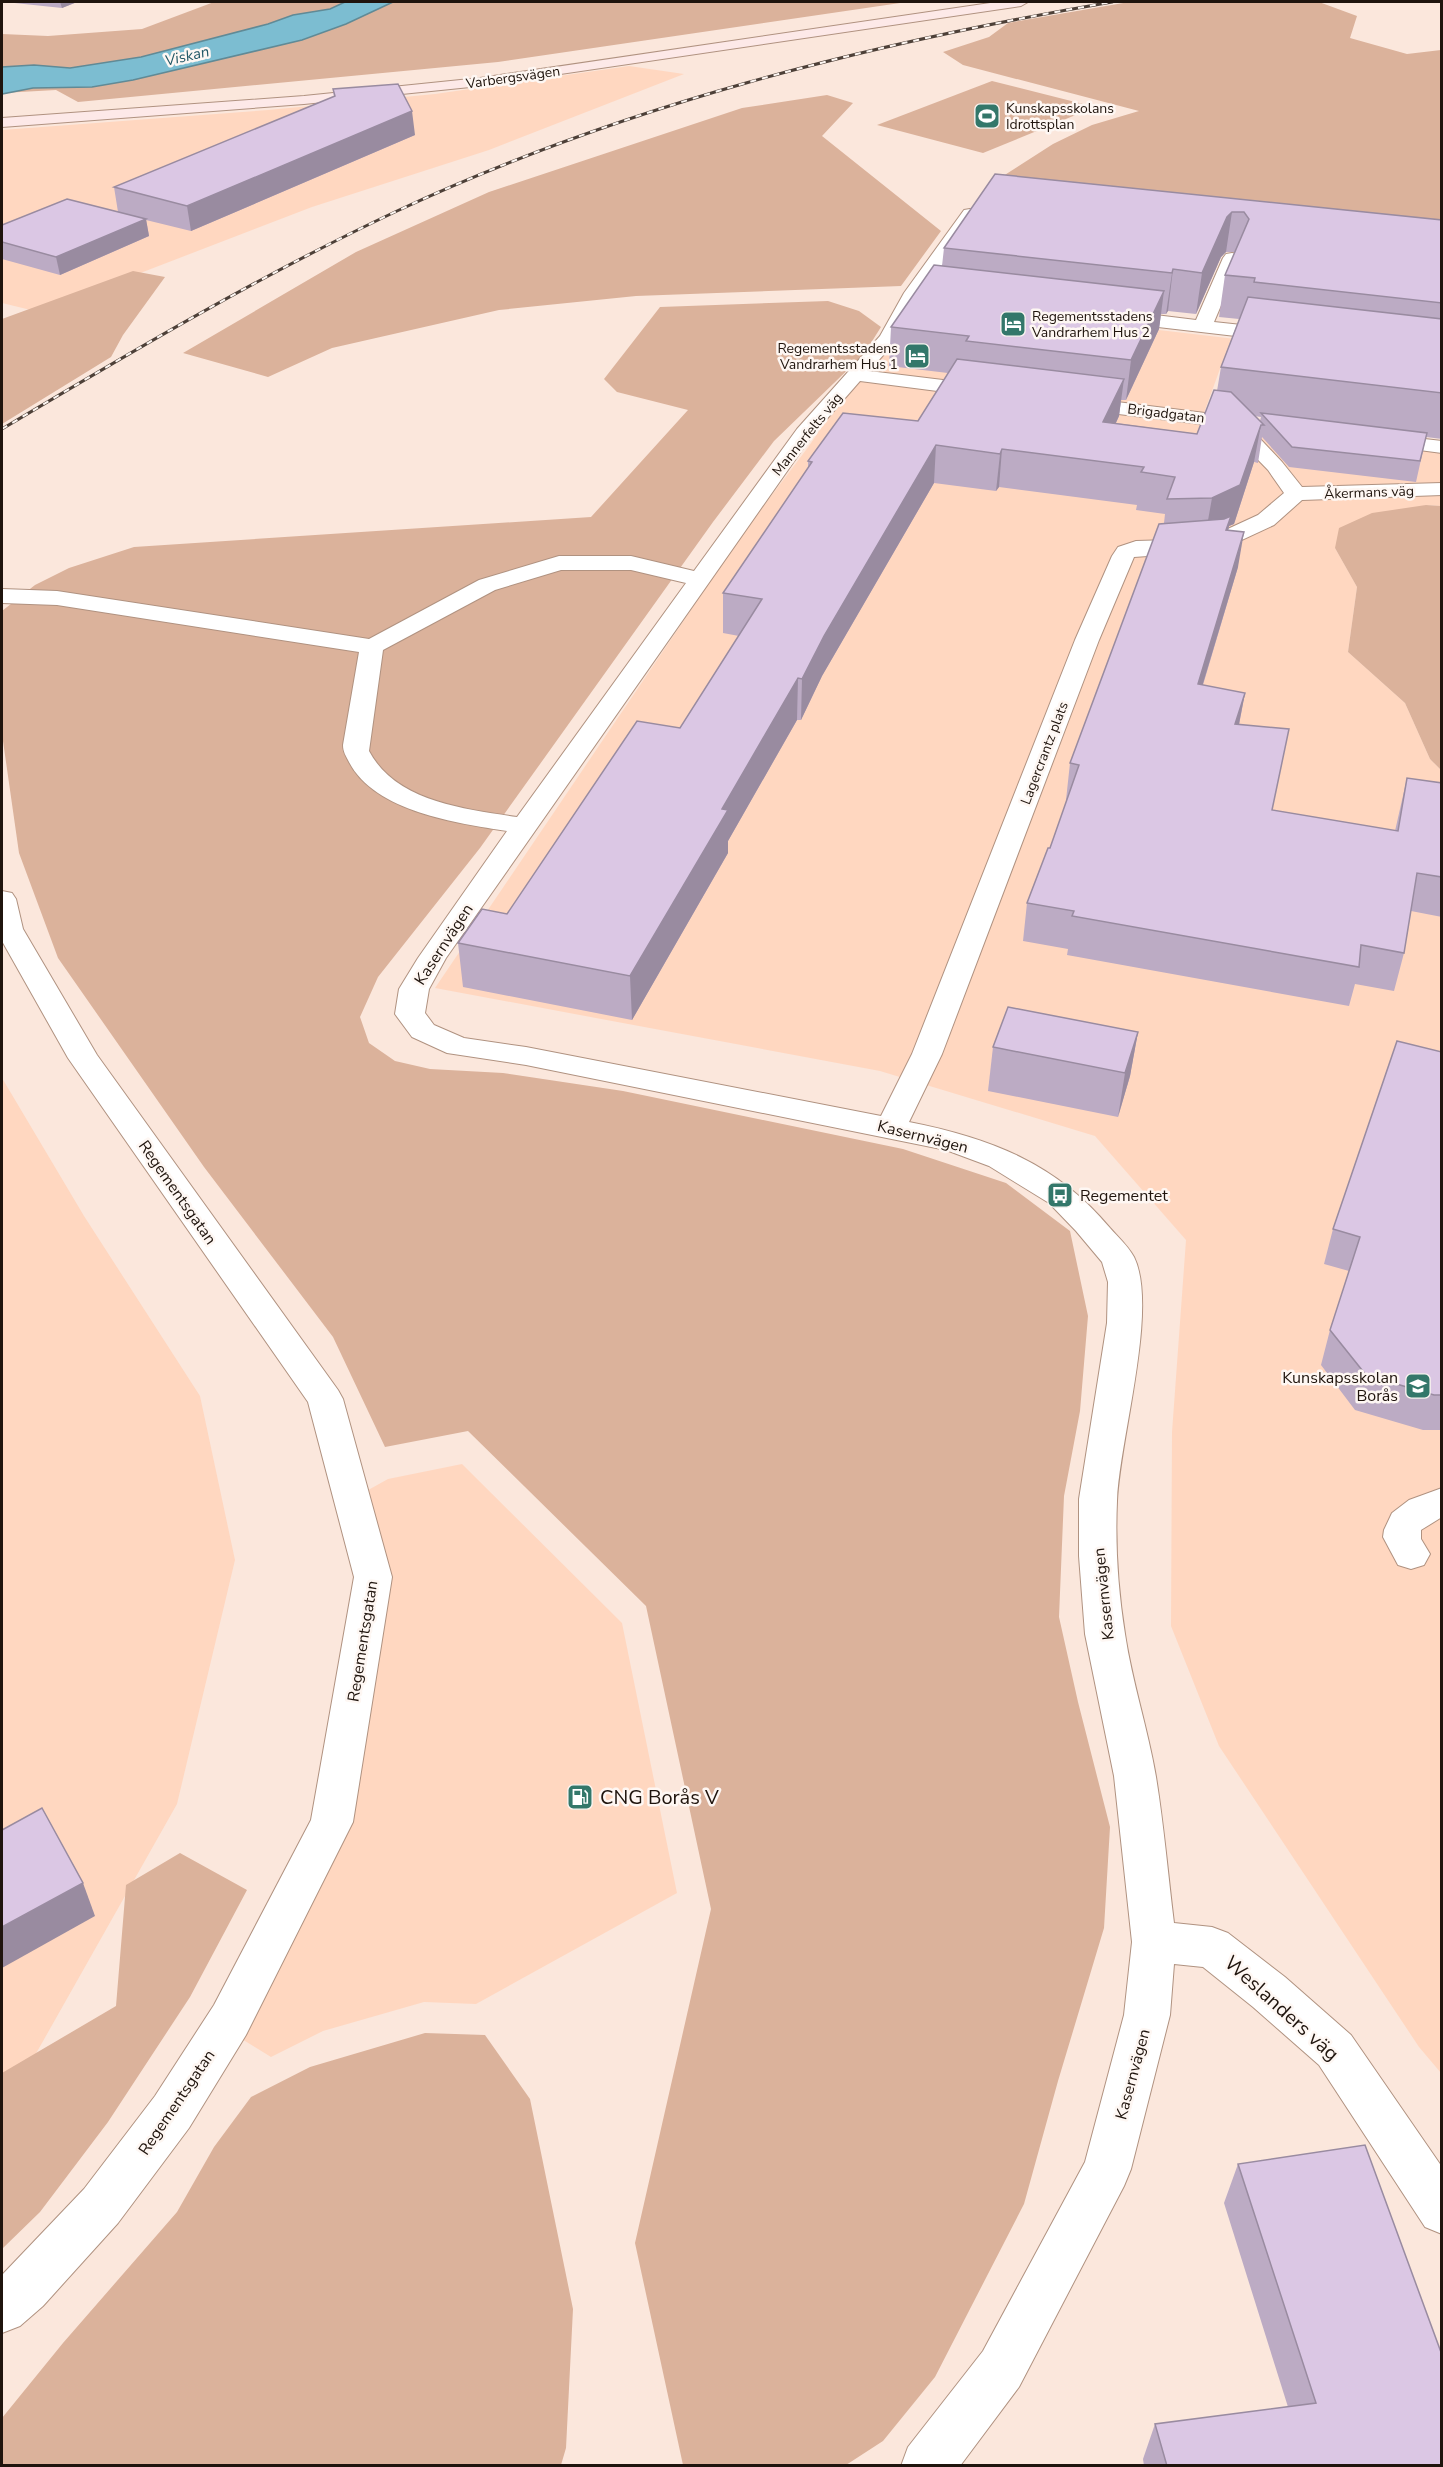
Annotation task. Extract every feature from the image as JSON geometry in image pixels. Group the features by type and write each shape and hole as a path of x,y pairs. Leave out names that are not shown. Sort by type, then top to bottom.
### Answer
{"main road":[{"name":"Varbergsvägen","path":"2,123 304,100 480,82 1021,2"}],"street":[{"path":"936,296 913,293 975,207"},
{"path":"1203,326 1232,258"},
{"name":"Mannerfelts väg","path":"524,826 804,433 888,338 913,293"},
{"path":"1102,315 1303,338"},
{"path":"855,375 998,393"},
{"name":"Brigadgatan","path":"1055,400 1267,426"},
{"path":"1232,422 1275,466 1296,494"},
{"path":"1360,437 1442,447"},
{"name":"Åkermans väg","path":"1296,494 1442,489"},
{"name":"Lagercrantz plats","path":"891,1127 927,1054 1088,640 1123,556 1126,552 1136,548 1210,546 1266,520 1296,494"},
{"path":"2,596 57,598 372,647 487,585 559,563 632,563 700,579"},
{"path":"372,647 355,750 370,775 405,799 458,815 524,826"},
{"name":"Kasernvägen","path":"524,826 432,958 414,989 410,1014 423,1032 458,1046 526,1056 954,1141 1000,1159 1060,1195 1088,1223 1118,1259 1125,1282 1124,1323 1098,1499 1098,1556 1106,1634 1135,1776 1154,1942 1147,2015 1107,2169 1001,2369 927,2466"},
{"name":"Regementsgatan","path":"2,899 9,929 83,1058 325,1399 373,1577 332,1822 230,2020 172,2112 101,2206 24,2288 2,2308"},
{"path":"1411,1554 1402,1538 1404,1523 1415,1513 1442,1502"},
{"name":"Weslanders väg","path":"1154,1942 1212,1947 1269,1992 1335,2050 1442,2210"}],"shaded area":[{"path":"214,2 907,2 498,62 78,102 56,90 2,93 2,34 48,36 142,29"},
{"path":"1129,2 1319,2 1357,16 1350,38 1407,54 1441,50 1441,251 1000,178 1053,144 1092,125 1139,111 963,65 943,52 989,37 1008,23"},
{"path":"629,66 684,74 489,150 312,207 39,312 2,303 2,130 268,110 435,94"},
{"name":"Kunskapsskolans Idrottsplan","path":"992,81 1095,107 983,153 877,125"},
{"path":"827,95 853,103 822,136 941,231 901,286 636,296 499,310 332,348 268,377 183,353 356,252 489,192 742,108"},
{"path":"133,271 165,277 123,335 111,357 2,424 2,319"},
{"path":"828,301 859,311 881,327 864,354 774,441 713,522 480,848 378,977 360,1017 369,1043 395,1061 430,1069 503,1073 623,1091 903,1149 1006,1183 1070,1231 1088,1316 1080,1411 1064,1496 1059,1617 1110,1827 1104,1928 1024,2204 935,2377 883,2441 846,2465 683,2465 635,2243 711,1909 646,1606 468,1431 385,1447 333,1337 204,1167 58,958 19,853 2,734 2,611 35,585 69,568 134,547 591,517 688,410 617,392 604,379 660,307"},
{"path":"911,301 1441,363 1441,392 1221,366 1204,413 1207,422 1441,450 1441,506 1426,505 1335,548 1357,587 1348,652 1405,703 1430,759 1441,770 1441,2073 1419,2047 1219,1746 1171,1626 1172,1432 1186,1240 1095,1136 880,1071 435,988 743,533 809,446 886,331"},
{"path":"1426,505 1441,506 1441,770 1430,759 1405,703 1348,652 1357,587 1335,548 1339,528 1372,513"},
{"path":"2,1078 84,1216 200,1396 235,1560 177,1804 12,2096 2,2104"},
{"path":"462,1464 622,1623 677,1893 476,2004 424,2002 323,2031 271,2057 232,2033 341,1816 377,1596 352,1499 388,1479"},
{"path":"180,1853 247,1890 190,1997 108,2122 40,2212 2,2249 2,2073 116,2006 126,1885"},
{"path":"425,2033 485,2035 530,2099 573,2309 566,2448 561,2465 2,2465 2,2418 63,2343 177,2212 214,2147 251,2097 310,2067"}],"water":[{"name":"Viskan","path":"345,2 393,2 346,24 302,40 133,80 92,87 33,88 2,94 2,67 34,65 70,68 141,57 268,24 293,15 330,9"}],"building":[{"path":"398,84 412,111 187,206 114,187 335,96 333,89"},
{"path":"995,174 1442,220 1442,303 1254,282 1255,278 1225,275 1249,219 1244,212 1232,212 1227,217 1202,273 1173,269 1172,273 944,248"},
{"path":"67,199 146,219 56,257 2,242 2,225"},
{"path":"934,265 1164,291 1131,360 966,341 969,336 891,327"},
{"path":"1248,297 1442,319 1442,393 1221,367"},
{"path":"957,359 1124,379 1103,422 1197,434 1214,390 1231,392 1264,425 1261,425 1240,485 1212,498 1167,499 1175,477 1141,472 1144,467 1002,449 1000,454 936,445 824,636 802,679 798,678 722,809 728,810 630,976 458,943 482,909 507,914 637,721 680,728 762,599 723,593 812,462 808,461 843,413 918,421"},
{"path":"1261,413 1427,433 1420,461 1292,447"},
{"path":"1231,516 1226,530 1244,532 1198,684 1245,693 1235,724 1289,729 1272,810 1398,831 1407,778 1442,783 1442,877 1417,873 1404,953 1361,945 1359,967 1072,916 1074,911 1027,903 1048,848 1050,848 1079,765 1070,763 1159,524 1224,519"},
{"path":"1008,1007 1138,1032 1125,1073 993,1047"},
{"path":"1397,1041 1442,1052 1442,1395 1434,1395 1366,1375 1330,1330 1360,1237 1333,1229"},
{"path":"42,1808 83,1883 2,1927 2,1830"},
{"path":"1365,2145 1442,2355 1442,2466 1167,2466 1155,2424 1316,2403 1238,2164"}],"railway":[{"path":"2,429 99,371 296,261 397,211 483,173 658,109 748,82 929,37 1112,2"}],"place":[{"name":"Kunskapsskolans Idrottsplan","path":"987,116"},
{"name":"Regementsstadens Vandrarhem Hus 2","path":"1013,324"},
{"name":"Regementsstadens Vandrarhem Hus 1","path":"917,356"},
{"name":"Regementet","path":"1060,1195"},
{"name":"Kunskapsskolan Borås","path":"1418,1386"},
{"name":"CNG Borås V","path":"580,1797"}]}
